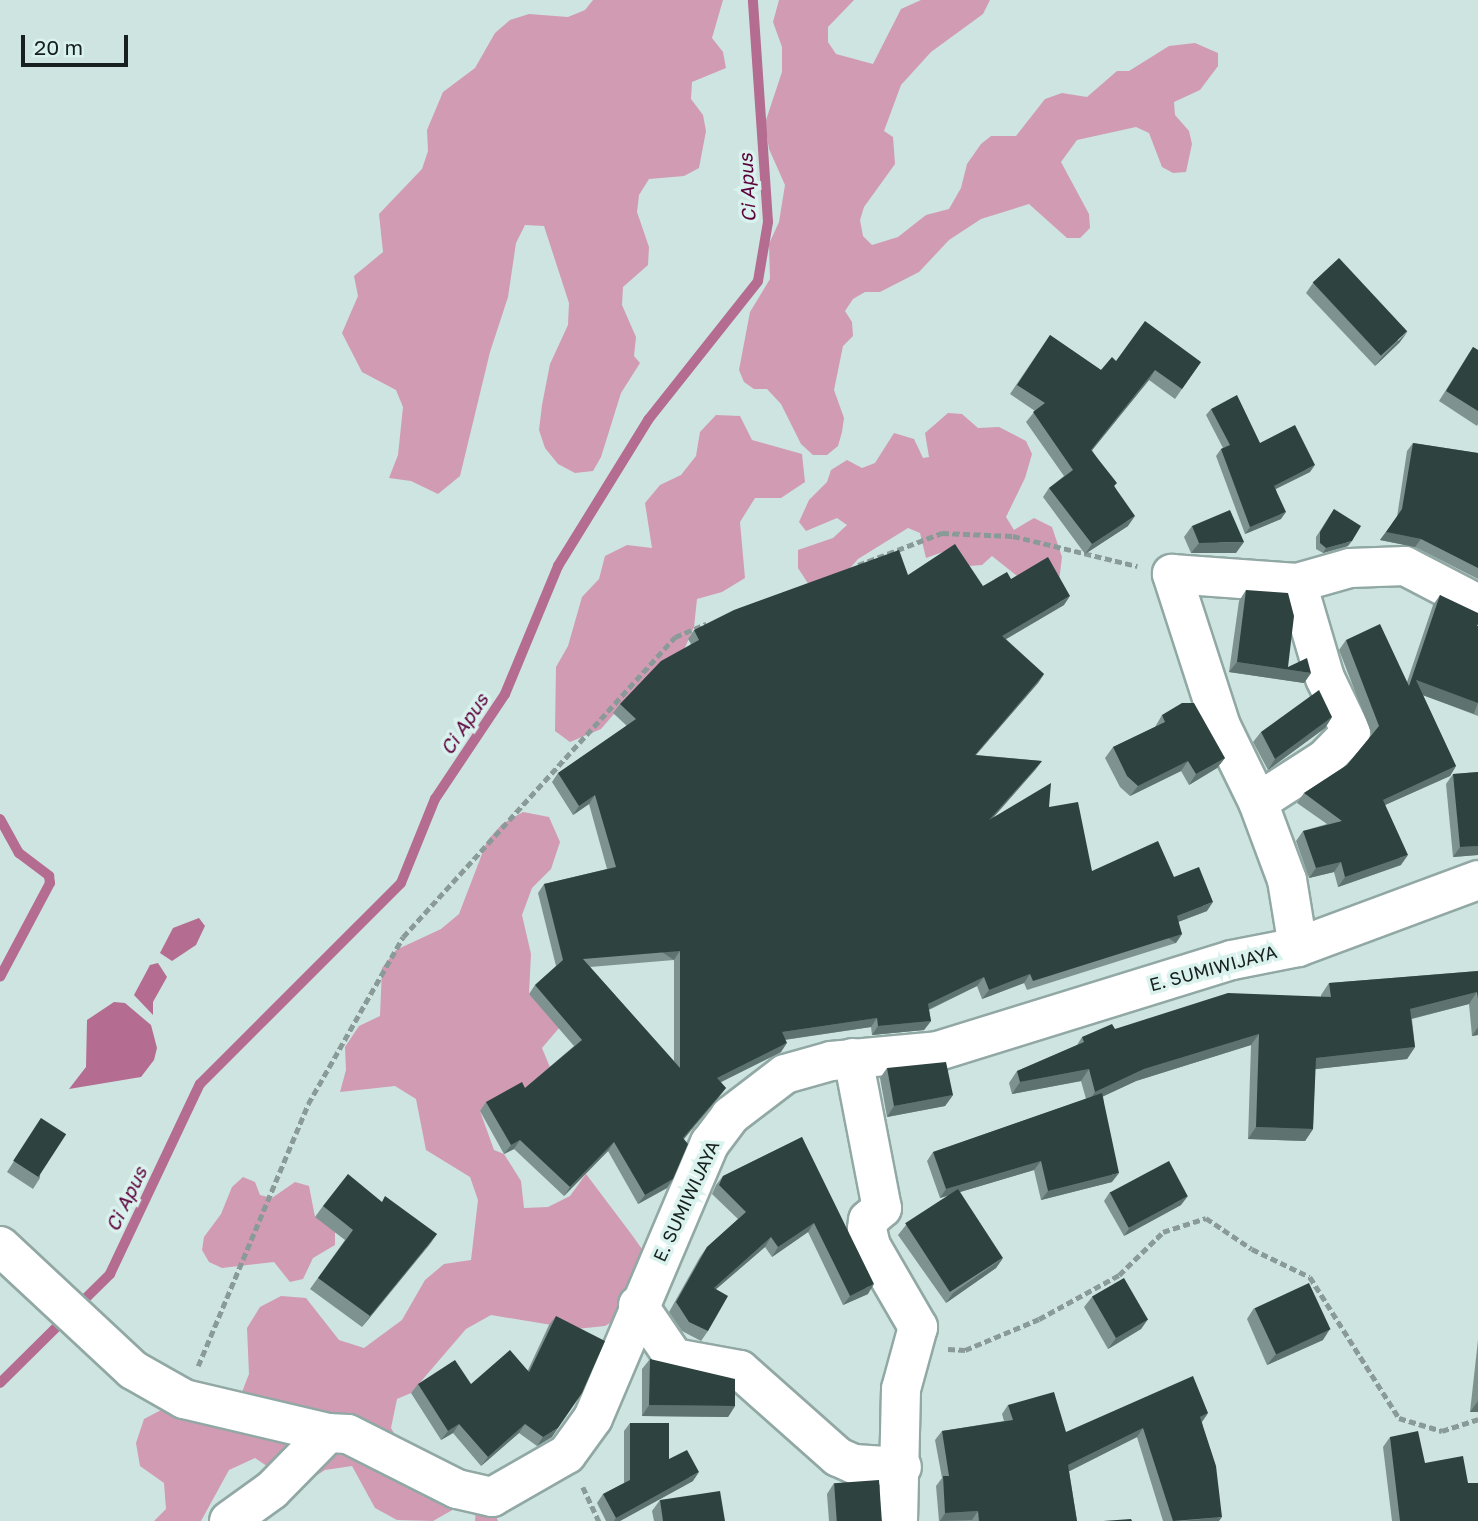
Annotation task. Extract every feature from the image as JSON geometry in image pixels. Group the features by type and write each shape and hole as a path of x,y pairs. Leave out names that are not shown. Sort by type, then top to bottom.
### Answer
{"street":[{"path":"1298,947 1287,880 1258,802 1221,726 1172,574 1297,583 1350,568 1405,566 1478,604"},
{"path":"1258,802 1325,759 1350,735 1325,678 1297,583"},
{"name":"E. SUMIWIJAYA","path":"0,1246 133,1370 184,1399 328,1433 348,1434 457,1489 492,1497 506,1492 567,1454 587,1427 710,1143 730,1116 785,1074 853,1058 938,1051 1232,960 1298,947 1478,880"},
{"path":"853,1058 883,1208 868,1220 871,1246 913,1311 918,1327 901,1389 902,1466 898,1521"},
{"path":"638,1305 674,1358 740,1370 838,1457 854,1464 902,1466"},
{"path":"229,1521 272,1490 328,1433"}],"path":[{"path":"855,566 942,533 1013,536 1172,574"},
{"path":"184,1399 308,1104 403,937 675,637 709,623"},
{"path":"910,1349 965,1350 1039,1319 1119,1275 1163,1232 1206,1218 1252,1248 1310,1277 1399,1418 1442,1431 1478,1419"}],"shaded area":[{"path":"593,0 723,0 712,38 723,52 726,68 692,82 691,99 703,115 706,131 699,168 684,176 649,179 639,195 637,212 649,247 648,265 623,287 622,305 636,337 634,356 640,363 621,393 601,457 593,471 575,473 558,464 545,448 539,430 550,364 568,325 569,303 544,226 525,225 516,243 508,297 490,352 460,476 438,494 411,481 389,478 398,455 403,407 396,390 362,372 342,333 358,296 354,276 383,252 379,214 422,169 428,151 427,130 443,92 475,68 495,33 510,20 529,14 568,17 585,10"},
{"path":"779,0 854,0 828,27 828,42 836,54 873,64 901,9 921,0 990,0 983,14 931,52 901,85 884,131 893,137 895,164 864,207 860,220 863,236 872,245 898,237 926,215 949,209 961,188 967,164 981,144 991,136 1016,136 1045,99 1062,93 1087,97 1117,71 1129,71 1169,46 1195,43 1218,53 1218,66 1200,90 1174,102 1175,115 1189,131 1192,144 1186,172 1173,173 1162,167 1149,133 1136,127 1077,140 1061,162 1089,214 1090,228 1080,238 1067,238 1029,204 981,219 949,240 919,272 880,292 865,292 853,299 845,311 852,322 853,336 843,346 834,390 844,418 842,432 838,446 827,455 813,455 801,444 781,404 767,389 754,389 744,382 739,370 750,312 770,279 769,244 779,222 785,185 769,149 765,123 782,72 782,47 773,22"},
{"path":"948,413 962,414 978,428 999,427 1026,441 1032,454 1025,478 1006,517 1014,530 1034,518 1052,527 1062,557 1059,581 1026,583 992,556 982,565 969,566 957,547 926,558 920,533 908,528 858,559 838,582 809,585 798,568 798,550 833,538 847,525 837,518 806,531 799,522 809,500 827,482 831,470 847,460 862,468 875,463 894,433 914,439 923,458 929,457 925,433"},
{"path":"716,415 740,416 752,440 802,454 805,482 781,498 755,498 740,522 745,578 722,592 697,599 694,627 683,652 620,707 601,729 570,742 555,731 556,667 568,646 582,597 599,579 605,556 627,545 652,548 645,503 660,485 681,475 696,456 700,432"},
{"path":"523,812 549,817 560,842 551,869 532,888 522,915 531,954 529,994 559,1018 559,1028 542,1048 556,1082 480,1111 494,1150 504,1154 521,1181 524,1208 548,1207 570,1196 586,1174 632,1235 649,1259 628,1312 605,1326 576,1329 491,1315 466,1329 411,1393 397,1399 391,1428 406,1454 431,1465 460,1467 486,1494 498,1521 475,1521 477,1496 433,1521 397,1520 375,1508 352,1466 325,1470 298,1487 255,1458 229,1470 201,1521 154,1521 166,1509 164,1483 140,1466 136,1443 144,1419 165,1408 237,1405 249,1374 247,1328 260,1307 281,1296 306,1298 339,1340 364,1348 402,1320 425,1280 444,1264 471,1260 478,1200 470,1177 426,1150 416,1099 395,1086 340,1092 346,1070 345,1047 359,1026 380,1016 382,968 396,950 441,929 459,914 487,841 502,824"},
{"path":"199,918 205,926 196,945 172,961 160,953 173,928"},
{"path":"158,963 167,977 153,1002 153,1015 134,995 150,965"},
{"path":"114,1002 125,1003 151,1025 157,1048 154,1060 141,1077 69,1089 86,1067 87,1020"},
{"path":"243,1177 255,1182 260,1195 272,1198 295,1182 309,1186 315,1217 328,1221 335,1232 335,1245 313,1258 303,1279 290,1282 274,1262 222,1268 209,1262 202,1250 204,1237 221,1214 232,1187"}],"building":[{"path":"1339,258 1407,331 1381,356 1313,283"},
{"path":"1145,321 1201,362 1182,389 1155,370 1091,450 1117,483 1114,486 1135,516 1092,544 1049,488 1073,470 1033,412 1045,403 1017,385 1050,335 1101,370 1112,357 1116,361"},
{"path":"1473,347 1478,350 1478,411 1446,391"},
{"path":"1237,395 1260,443 1295,425 1315,465 1274,486 1286,512 1250,527 1221,449 1230,445 1211,409"},
{"path":"1413,443 1478,453 1478,568 1421,539 1386,532 1402,509"},
{"path":"1334,509 1361,526 1352,541 1326,548 1320,543 1320,532"},
{"path":"1230,510 1244,542 1199,543 1192,526"},
{"path":"955,544 983,586 1007,572 1011,579 1048,557 1070,596 1002,636 1044,674 975,755 1042,761 989,820 1051,783 1049,807 1078,802 1092,871 1158,841 1174,877 1199,867 1213,902 1177,916 1182,934 1033,981 1030,974 989,990 984,977 928,1004 931,1021 878,1026 877,1018 782,1032 787,1043 717,1078 726,1088 683,1138 688,1144 673,1179 645,1195 614,1142 570,1187 520,1140 511,1145 486,1102 522,1082 525,1088 582,1040 535,985 563,960 544,884 616,867 595,795 579,806 558,773 636,719 620,704 661,661 699,640 694,630 734,610 899,550 908,575","holes":["680,951 680,1068 583,959"]},
{"path":"1246,590 1288,593 1294,616 1288,667 1307,658 1311,673 1237,662"},
{"path":"1440,595 1478,613 1478,703 1416,680 1456,766 1383,800 1408,855 1345,877 1341,862 1316,868 1303,831 1342,821 1304,793 1347,765 1379,726 1346,640 1380,624 1409,686"},
{"path":"1319,690 1332,717 1275,759 1261,732"},
{"path":"1182,703 1194,703 1225,758 1196,774 1188,761 1138,786 1127,776 1113,747 1165,722 1162,715"},
{"path":"1478,772 1478,846 1460,847 1453,774"},
{"path":"1478,971 1478,999 1477,992 1410,1009 1415,1047 1316,1058 1313,1129 1256,1127 1259,1034 1144,1069 1095,1092 1089,1069 1020,1082 1017,1071 1084,1042 1082,1037 1112,1024 1115,1029 1228,993 1331,997 1329,983"},
{"path":"946,1062 953,1095 894,1106 887,1068"},
{"path":"1102,1093 1119,1173 1048,1191 1041,1161 946,1189 933,1152"},
{"path":"41,1118 66,1134 38,1177 13,1161"},
{"path":"802,1137 874,1284 850,1296 814,1223 778,1247 771,1237 714,1288 728,1296 708,1331 689,1322 676,1302 707,1247 746,1212 719,1185 723,1176"},
{"path":"1169,1161 1188,1196 1129,1228 1110,1192"},
{"path":"348,1174 382,1202 385,1196 437,1234 370,1316 318,1278 353,1230 323,1206"},
{"path":"958,1189 1003,1258 950,1292 905,1223"},
{"path":"1124,1278 1148,1320 1116,1338 1092,1296"},
{"path":"1309,1283 1331,1329 1276,1355 1255,1308"},
{"path":"556,1316 605,1341 582,1393 558,1428 543,1437 525,1424 488,1457 459,1424 448,1431 418,1384 455,1360 471,1384 510,1350 529,1372"},
{"path":"650,1359 735,1379 735,1406 649,1405"},
{"path":"1193,1376 1208,1413 1200,1417 1216,1466 1222,1517 1173,1521 1143,1428 1068,1465 1077,1521 979,1521 978,1511 945,1513 943,1476 949,1476 942,1431 1013,1420 1008,1405 1054,1392 1066,1432"},
{"path":"630,1423 669,1423 669,1459 687,1450 699,1472 616,1518 603,1494 630,1480"},
{"path":"1418,1431 1425,1463 1463,1456 1468,1483 1478,1483 1478,1521 1400,1521 1390,1437"},
{"path":"879,1480 882,1521 837,1521 834,1483"},
{"path":"720,1491 725,1521 663,1521 660,1500"}],"waterway":[{"name":"Ci Apus","path":"0,1383 110,1274 200,1084 401,883 435,799 505,694 558,566 648,420 758,281 768,222 753,0"},
{"path":"0,819 19,853 49,876 50,883 0,977"}]}
